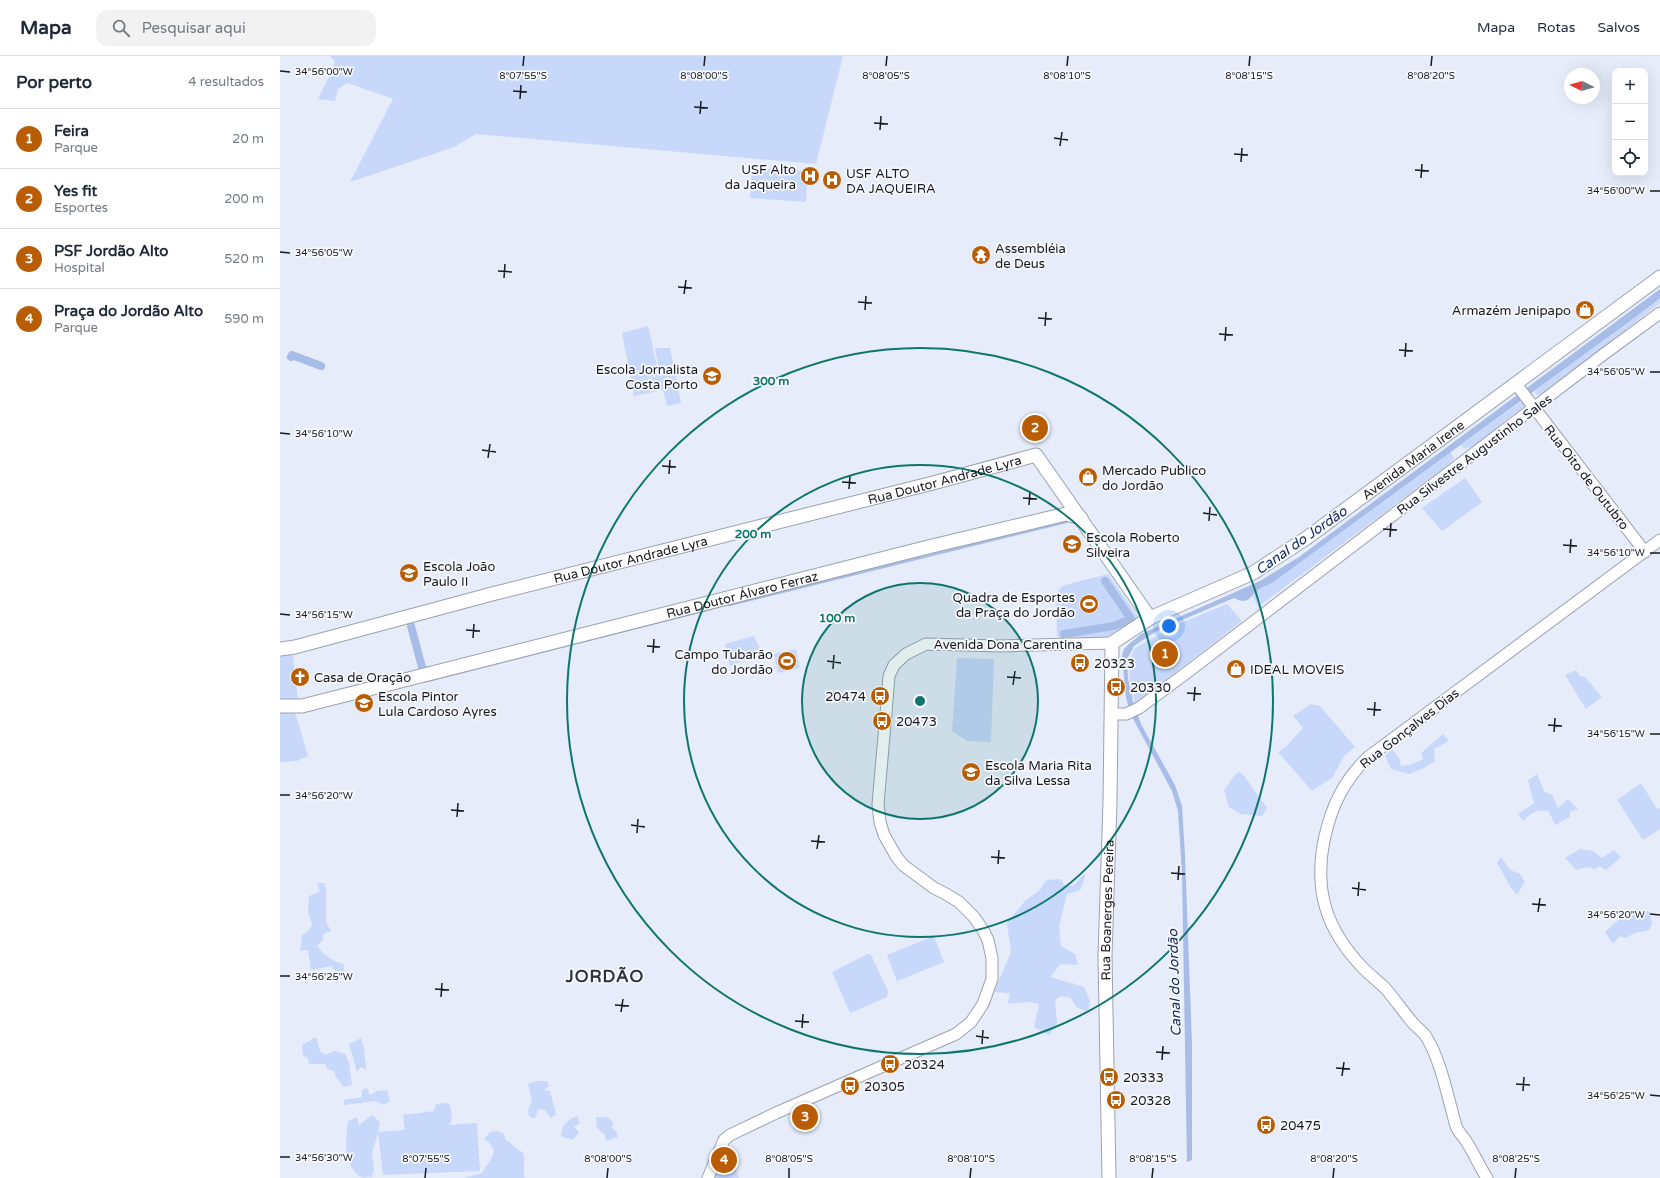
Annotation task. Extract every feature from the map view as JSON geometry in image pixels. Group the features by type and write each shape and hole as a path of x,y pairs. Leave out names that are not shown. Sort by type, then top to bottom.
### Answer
{"main road":[{"name":"Avenida Maria Irene","path":"1112,643 1150,618 1266,566 1517,386 1660,277"},
{"name":"Rua Doutor Andrade Lyra","path":"280,649 295,647 492,594 933,483 1036,455 1069,510"},
{"path":"1069,510 1081,518 1150,618"},
{"name":"Rua Doutor Álvaro Ferraz","path":"280,706 302,706 1069,510"},
{"name":"Rua Boanerges Pereira","path":"1109,1178 1105,956 1112,643"}],"street":[{"name":"Rua Silvestre Augustinho Sales","path":"1111,714 1127,714 1139,708 1532,406 1660,313"},
{"name":"Rua Oito de Outubro","path":"1517,386 1645,552"},
{"name":"Rua Gonçalves Dias","path":"1487,1178 1467,1142 1456,1128 1453,1112 1440,1071 1425,1035 1385,988 1364,969 1345,947 1331,924 1325,907 1320,883 1322,850 1327,828 1336,801 1348,779 1367,758 1660,540"},
{"name":"Avenida Dona Carentina","path":"708,1178 724,1140 730,1136 776,1113 956,1034 965,1028 977,1014 987,994 992,979 993,965 990,945 983,930 974,917 959,902 934,888 903,865 884,835 880,822 878,804 889,676 894,665 906,654 926,644 1001,646 1112,643"}],"shaded area":[{"path":"330,56 843,56 816,164 476,134 454,147 350,182 393,99 348,83 338,89 335,101 318,99 335,61"},
{"path":"752,168 808,171 806,202 750,198"},
{"path":"1660,289 1660,298 1634,318 1272,583 1260,589 1248,600 1242,601 1234,598 1155,632 1134,646 1127,659 1128,678 1134,706 1142,726 1175,785 1182,806 1192,1043 1192,1160 1187,1162 1182,873 1178,811 1172,791 1131,715 1126,698 1122,656 1124,649 1141,634 1260,581 1299,557"},
{"path":"1660,298 1660,303 1544,393 1536,395 1535,391"},
{"path":"648,326 659,375 635,380 660,376 655,348 670,348 681,403 667,406 663,390 634,396 622,333"},
{"path":"1523,400 1525,403 1524,407 1503,422 1481,442 1464,449 1461,445"},
{"path":"1451,452 1454,459 1447,466 1258,607 1253,596 1258,590 1272,583"},
{"path":"1465,478 1482,502 1442,531 1422,508"},
{"path":"1108,574 1139,618 1111,639 1059,639 1057,634 1056,595 1060,588 1065,585"},
{"path":"1227,604 1242,621 1135,704 1130,683 1129,661 1135,648 1176,625"},
{"path":"754,636 762,653 730,666 725,644"},
{"name":"Campo Tubarão do Jordão","path":"796,649 800,668 778,673 774,654"},
{"path":"280,654 290,654 293,656 298,701 280,704"},
{"path":"957,658 994,659 991,742 967,741 952,731"},
{"path":"1576,670 1580,676 1585,677 1602,697 1586,709 1565,675"},
{"path":"1311,704 1320,706 1355,747 1344,756 1333,777 1312,791 1278,752 1287,746 1303,728 1293,716"},
{"path":"293,712 296,715 308,756 297,761 280,762 280,713"},
{"path":"1443,734 1449,741 1434,749 1435,761 1424,768 1409,774 1391,769 1385,756 1391,748 1399,758 1401,766 1412,764 1423,759 1421,753"},
{"path":"1239,772 1244,776 1267,808 1262,816 1241,814 1229,807 1224,790 1234,776"},
{"path":"1537,774 1544,791 1553,796 1558,808 1568,799 1578,809 1570,812 1570,817 1555,825 1549,812 1538,811 1523,821 1518,814 1534,803 1528,780"},
{"path":"1641,783 1657,809 1660,808 1660,829 1643,840 1617,800"},
{"path":"1580,849 1593,851 1602,858 1614,850 1621,857 1606,870 1599,866 1595,869 1587,867 1576,870 1565,858"},
{"path":"1501,857 1510,870 1520,874 1525,882 1517,895 1511,888 1497,863"},
{"path":"1084,874 1085,877 1080,890 1067,894 1059,926 1061,946 1075,954 1078,965 1061,964 1050,977 1084,987 1090,1001 1088,1012 1076,1007 1071,998 1061,996 1055,1000 1057,1023 1049,1035 1034,1027 1039,1004 1032,1002 1008,1003 1010,993 994,992 1011,952 1007,923 1025,901 1040,890 1046,880 1061,879 1064,885 1073,886"},
{"path":"317,883 324,883 326,890 326,922 331,931 323,934 323,940 317,946 328,957 343,964 345,971 337,972 331,966 311,970 308,950 300,951 302,935 312,926 308,910 309,896 320,891"},
{"path":"1641,909 1650,912 1652,924 1649,930 1635,933 1625,938 1620,936 1613,944 1605,932 1626,913"},
{"path":"934,936 944,962 897,981 887,955"},
{"path":"868,954 871,955 888,991 887,997 850,1013 832,972"},
{"path":"316,1037 320,1051 325,1055 335,1051 345,1054 349,1063 352,1085 344,1087 336,1077 334,1071 326,1068 326,1064 309,1064 308,1059 303,1055 302,1045"},
{"path":"361,1038 364,1048 366,1070 361,1067 357,1072 349,1044"},
{"path":"537,1081 547,1081 549,1086 544,1090 550,1091 556,1115 551,1118 545,1110 538,1109 535,1119 529,1116 528,1110 532,1101 528,1084"},
{"path":"367,1088 370,1095 377,1091 387,1090 390,1101 383,1105 376,1101 344,1105 344,1100 362,1097 362,1090"},
{"path":"449,1103 452,1117 450,1125 477,1123 480,1171 383,1175 378,1133 372,1153 374,1169 372,1177 362,1177 354,1171 346,1151 348,1121 357,1117 359,1125 372,1115 380,1122 378,1132 405,1130 403,1115 434,1111 436,1104"},
{"path":"577,1116 580,1123 574,1127 579,1132 573,1140 561,1136 565,1123"},
{"path":"596,1117 611,1120 614,1124 611,1127 616,1131 618,1137 606,1141 605,1135 597,1128"},
{"path":"497,1131 504,1134 505,1139 524,1154 524,1177 526,1178 463,1178 482,1173 491,1160 494,1152 490,1143 484,1139 490,1132"},
{"path":"726,1141 739,1178 710,1178"}],"waterway":[{"path":"291,357 292,355 321,366"},
{"path":"729,605 1066,522"},
{"path":"1105,581 1131,619"},
{"path":"423,682 710,609"},
{"path":"1064,634 1114,626 1131,619 1132,620"},
{"path":"411,626 423,671 429,670"}],"place":[{"name":"USF Alto da Jaqueira","path":"810,176"},
{"name":"USF ALTO DA JAQUEIRA","path":"832,180"},
{"name":"Assembléia de Deus","path":"981,255"},
{"name":"Armazém Jenipapo","path":"1585,310"},
{"name":"Escola Jornalista Costa Porto","path":"712,376"},
{"name":"Yes fit","path":"1035,428"},
{"name":"Mercado Publico do Jordão","path":"1088,477"},
{"name":"Escola Roberto Silveira","path":"1072,544"},
{"name":"Escola João Paulo II","path":"409,573"},
{"name":"Quadra de Esportes da Praça do Jordão","path":"1089,604"},
{"name":"Feira","path":"1165,654"},
{"name":"Campo Tubarão do Jordão","path":"787,661"},
{"name":"20323","path":"1080,663"},
{"name":"IDEAL MOVEIS","path":"1236,669"},
{"name":"Casa de Oração","path":"300,677"},
{"name":"20330","path":"1116,687"},
{"name":"20474","path":"880,696"},
{"name":"Escola Pintor Lula Cardoso Ayres","path":"364,703"},
{"name":"20473","path":"882,721"},
{"name":"Escola Maria Rita da Silva Lessa","path":"971,772"},
{"name":"20324","path":"890,1064"},
{"name":"20333","path":"1109,1077"},
{"name":"20305","path":"850,1086"},
{"name":"20328","path":"1116,1100"},
{"name":"PSF Jordão Alto","path":"805,1117"},
{"name":"20475","path":"1266,1125"},
{"name":"Praça do Jordão Alto","path":"724,1160"}],"district":[{"name":"JORDÃO","path":"605,976"}],"water label":[{"name":"Canal do Jordão","path":"1301,540"},
{"name":"Canal do Jordão","path":"1174,983"}]}
